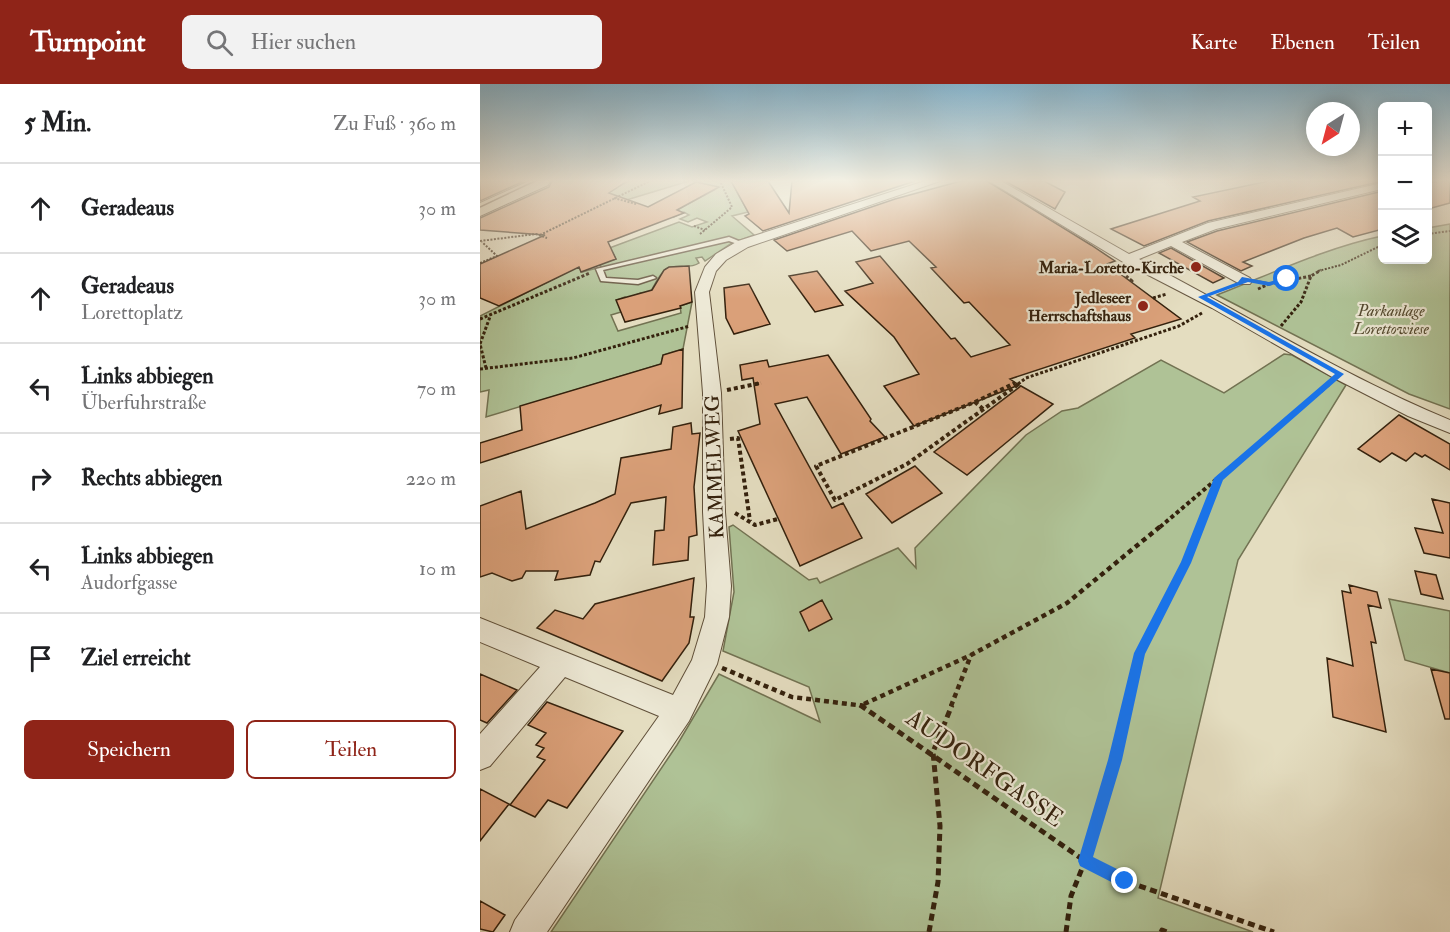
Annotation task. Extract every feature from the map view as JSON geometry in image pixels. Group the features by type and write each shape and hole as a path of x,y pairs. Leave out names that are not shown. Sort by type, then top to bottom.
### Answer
{"street":[{"path":"743,244 814,221"},
{"path":"1062,221 1128,259 1201,297 1221,295 1245,281 1171,241"},
{"path":"1128,259 1171,241 1233,221"},
{"name":"KAMMELWEG","path":"527,932 679,711 704,664 717,617 719,586 712,393 702,292 710,270 722,257 743,244"},
{"path":"1221,295 1340,374 1414,412 1450,427"},
{"path":"480,630 679,711"},
{"path":"480,756 559,664"}],"lane":[{"path":"653,278 638,282 603,280 599,270 729,239 743,244"}],"path":[{"path":"481,242 540,235 566,221"},
{"path":"693,239 715,221"},
{"path":"1432,233 1450,231"},
{"path":"540,235 547,238"},
{"path":"480,263 496,256 481,242"},
{"path":"1242,279 1269,284 1311,276 1319,270 1341,265 1378,247"},
{"path":"480,319 599,270"},
{"path":"1278,328 1301,302 1311,276"},
{"path":"835,500 816,466 975,402 1026,378 1179,326 1221,295"},
{"path":"486,368 480,344 491,314"},
{"path":"480,369 573,358 705,322"},
{"path":"863,705 971,655 1067,603 1219,478 1340,374"},
{"path":"830,503 907,464 1026,378"},
{"path":"712,393 761,383"},
{"path":"975,402 983,409"},
{"path":"713,442 738,438 750,521"},
{"path":"1066,932 1071,896 1085,861 1115,760 1140,653 1186,563 1219,478"},
{"path":"755,525 778,519"},
{"path":"929,932 938,882 940,826 933,752 971,655"},
{"name":"AUDORFGASSE","path":"704,664 722,669 792,698 863,705 1085,861 1125,881 1274,932"}],"green space":[{"path":"554,221 569,221 546,231 529,234"},
{"path":"703,221 737,221 754,235 732,243 705,261 702,257 696,258 699,263 695,265 666,269 650,293 643,295 641,293 617,300 621,312 611,315 618,331 681,313 680,306 692,302 683,349 663,355 661,364 486,417 489,390 480,392 480,316 579,266 582,272 601,267 600,263 616,259 613,253 596,253 679,222 692,227 707,222"},
{"name":"Parkanlage Lorettowiese","path":"1450,224 1450,409 1409,394 1217,295 1319,254 1378,237 1378,264 1432,264 1432,227"},
{"path":"1284,354 1292,355 1346,385 1238,560 1158,898 1253,932 551,932 677,745 719,674 820,722 809,687 723,651 734,592 729,527 733,525 809,580 817,578 820,583 898,548 916,568 915,548 1026,435 1062,411 1078,408 1161,360 1224,393"},
{"path":"1389,599 1450,611 1450,673 1405,660"}],"building":[{"path":"480,221 664,221 608,242 616,259 581,272 579,267 499,306 480,298 480,264 545,235 480,230"},
{"path":"750,221 795,221 763,231"},
{"path":"831,221 1051,221 1115,261 1107,264 1181,319 1131,334 1135,338 1010,379 1019,385 914,426 884,386 919,374 894,337 845,291 873,283 856,262 880,256 951,339 955,338 971,357 1010,345 969,302 964,303 931,268 936,267 909,241 871,251 852,231 787,251 774,240"},
{"path":"1138,221 1210,221 1208,221 1144,246 1111,229"},
{"path":"1260,221 1378,221 1378,230 1353,237 1337,228 1304,238 1243,262 1252,266 1241,271 1187,242 1217,231"},
{"name":"Maria-Loretto-Kirche","path":"1171,248 1224,278 1213,283 1159,253"},
{"path":"689,266 692,302 680,306 681,308 625,322 616,300 652,290 664,270 669,267"},
{"path":"817,271 843,305 815,312 789,276"},
{"path":"749,284 770,324 734,334 726,318 724,288"},
{"path":"683,349 682,408 659,414 661,405 480,463 480,443 522,430 520,406 661,364 663,355"},
{"path":"828,355 871,419 870,421 885,437 841,454 807,397 775,404 832,508 843,503 862,538 800,566 738,431 760,424 753,378 742,380 740,365 767,360 769,367"},
{"path":"1021,386 1053,404 967,475 934,452"},
{"path":"1399,415 1450,444 1450,470 1425,455 1422,457 1415,453 1406,461 1392,453 1380,462 1358,449"},
{"path":"691,423 692,434 700,433 694,487 697,535 689,537 688,560 653,565 655,531 664,530 666,497 631,503 600,562 595,561 590,575 555,580 558,571 526,571 522,578 512,581 492,573 480,577 480,506 521,491 526,529 595,503 615,494 621,458 671,449 673,427"},
{"path":"915,466 942,493 892,523 866,494"},
{"path":"1432,499 1450,503 1450,558 1424,553 1415,528 1443,533"},
{"path":"1415,571 1436,575 1443,599 1421,594"},
{"path":"694,578 690,617 694,617 689,643 662,681 537,628 555,610 583,619 595,604"},
{"path":"1349,585 1377,592 1381,608 1368,605 1376,643 1371,642 1386,732 1333,717 1327,658 1353,666 1342,591 1351,593"},
{"path":"822,600 832,619 809,631 800,612"},
{"path":"1431,669 1450,673 1450,719 1445,719"},
{"path":"480,674 517,690 487,723 480,720"},
{"path":"547,702 623,731 567,808 548,800 535,817 510,805 545,760 537,757 544,748 536,745 546,733 528,725"},
{"path":"480,789 509,804 480,841"},
{"path":"480,901 505,915 493,932 480,929"}],"place":[{"name":"Maria-Loretto-Kirche","path":"1196,267"},
{"name":"Jedleseer Herrschaftshaus","path":"1143,306"}],"route":[{"path":"1125,881 1085,861 1115,760 1140,653 1186,563 1219,478 1340,374 1201,297 1240,284 1245,281 1242,279 1269,284 1287,279"}]}
